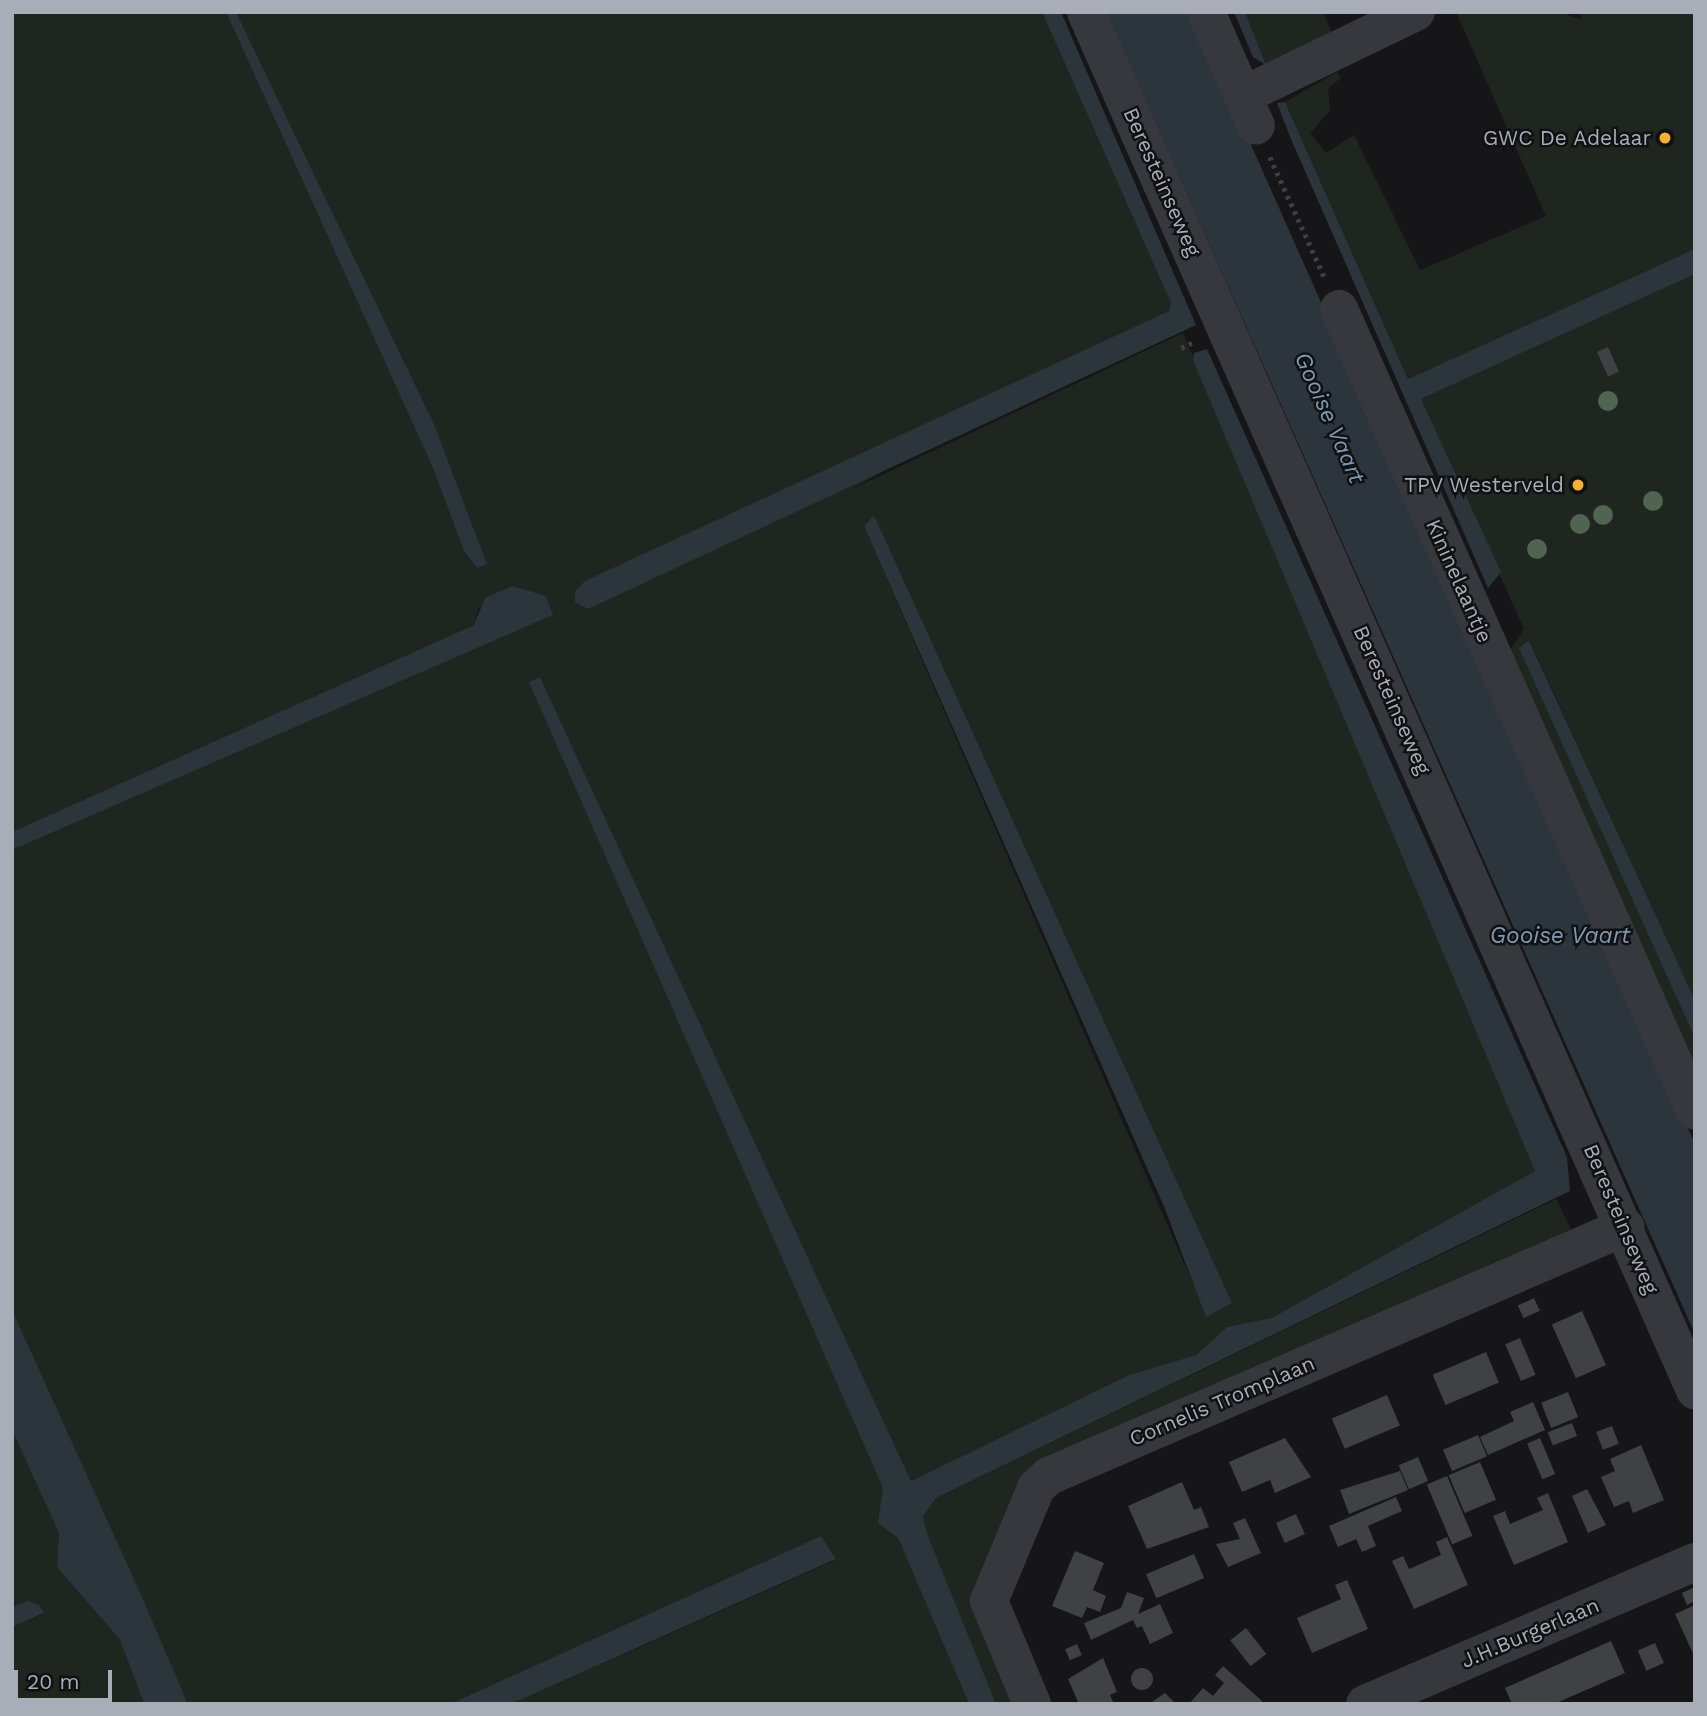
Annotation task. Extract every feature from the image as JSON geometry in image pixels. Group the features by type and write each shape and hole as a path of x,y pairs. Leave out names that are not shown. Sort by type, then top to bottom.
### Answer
{"street":[{"name":"Beresteinseweg","path":"1086,12 1695,1390"},
{"path":"1206,12 1250,110 1416,12"},
{"name":"Kininelaantje","path":"1339,309 1695,1111"},
{"name":"Cornelis Tromplaan","path":"1032,1704 989,1601 1035,1488 1049,1476 1625,1227"},
{"name":"J.H.Burgerlaan","path":"1365,1704 1695,1562"}],"path":[{"path":"1250,110 1339,309"}],"shaded area":[{"path":"12,12 226,12 433,468 464,551 487,564 434,424 236,12 1042,12 1171,303 1169,311 848,491 1183,333 1535,1171 1272,1319 1227,1327 1196,1355 1129,1375 911,1481 540,677 530,682 884,1489 878,1523 898,1538 969,1704 511,1704 836,1560 821,1536 450,1704 188,1704 12,1310 12,850 553,615 546,596 529,593 479,608 474,625 12,832","holes":["874,515 1232,1303 1207,1316 864,526"]},
{"path":"1245,12 1323,12 1333,35 1266,65"},
{"path":"1456,12 1561,12 1582,20 1579,12 1695,12 1695,264 1686,253 1408,379 1285,102 1337,72 1341,78 1328,88 1330,111 1310,133 1326,153 1354,135 1420,270 1546,216"},
{"name":"TPV Westerveld","path":"1695,274 1695,1000 1530,642 1695,1037 1695,1072 1510,650 1524,629 1421,399"},
{"path":"1556,1199 1574,1235 1039,1468 1007,1529 1014,1704 996,1704 928,1536 923,1517 936,1498"},
{"path":"12,1430 59,1533 57,1567 120,1640 144,1704 12,1704 12,1627 43,1614 22,1603 12,1607"}],"water":[{"path":"226,12 236,12 434,424 487,564 477,568 464,551 433,468"},
{"path":"1042,12 1061,12 1196,325 588,609 575,602 575,591 585,581 1169,311 1171,303"},
{"name":"Gooise Vaart","path":"1106,12 1192,12 1695,1144 1695,1334"},
{"path":"1234,12 1245,12 1266,65 1253,57"},
{"path":"1285,102 1408,379 1695,249 1695,274 1421,399 1501,572 1488,588 1291,139 1277,103"},
{"path":"1207,349 1567,1157 1570,1191 936,1498 923,1517 928,1536 996,1704 969,1704 898,1538 878,1523 883,1488 529,682 540,677 911,1481 1129,1375 1196,1355 1227,1327 1272,1318 1535,1171 1193,360 1194,353"},
{"path":"874,515 1232,1303 1206,1317 1165,1209 864,526"},
{"path":"512,586 546,596 553,615 12,850 12,832 474,625 485,598"},
{"path":"1529,641 1695,1000 1695,1038 1519,648"},
{"path":"12,1310 188,1704 144,1704 120,1640 57,1567 59,1533 12,1430"},
{"path":"821,1536 836,1559 511,1704 450,1704"},
{"path":"28,1601 39,1605 44,1613 12,1627 12,1607"}],"building":[{"path":"1608,347 1619,372 1608,377 1597,352"},
{"path":"1534,1298 1540,1311 1524,1318 1518,1306"},
{"path":"1582,1311 1606,1365 1576,1378 1552,1324"},
{"path":"1520,1338 1536,1375 1521,1381 1505,1344"},
{"path":"1486,1352 1499,1382 1446,1405 1433,1375"},
{"path":"1568,1392 1578,1417 1551,1428 1541,1403"},
{"path":"1387,1395 1400,1425 1345,1449 1332,1418"},
{"path":"1533,1402 1545,1430 1488,1455 1480,1437 1514,1421 1510,1412"},
{"path":"1572,1423 1577,1436 1553,1445 1548,1432"},
{"path":"1612,1426 1619,1444 1603,1450 1596,1432"},
{"path":"1478,1435 1487,1456 1452,1471 1443,1450"},
{"path":"1285,1438 1311,1477 1275,1493 1270,1480 1242,1492 1229,1462"},
{"path":"1540,1438 1555,1474 1542,1479 1527,1443"},
{"path":"1641,1445 1664,1500 1633,1513 1629,1501 1614,1507 1601,1477 1615,1471 1610,1459"},
{"path":"1418,1457 1428,1481 1409,1489 1399,1465"},
{"path":"1480,1462 1496,1500 1465,1513 1449,1475"},
{"path":"1400,1471 1408,1490 1349,1514 1340,1490"},
{"path":"1447,1476 1472,1536 1452,1544 1427,1485"},
{"path":"1182,1482 1194,1510 1201,1507 1209,1527 1147,1549 1128,1506"},
{"path":"1587,1489 1606,1525 1588,1533 1572,1496"},
{"path":"1548,1493 1568,1542 1514,1565 1493,1516 1505,1511 1510,1524 1543,1510 1537,1498"},
{"path":"1396,1497 1402,1511 1368,1526 1376,1546 1362,1552 1356,1539 1338,1547 1329,1526"},
{"path":"1296,1514 1305,1534 1285,1543 1276,1523"},
{"path":"1245,1518 1261,1553 1228,1567 1216,1544 1240,1539 1233,1523"},
{"path":"1447,1537 1468,1585 1414,1609 1392,1561 1403,1556 1409,1569 1441,1555 1436,1542"},
{"path":"1075,1551 1104,1563 1093,1590 1106,1596 1100,1612 1087,1607 1082,1618 1052,1606"},
{"path":"1194,1554 1204,1578 1156,1598 1146,1574"},
{"path":"1347,1580 1368,1629 1312,1653 1297,1618 1341,1599 1335,1585"},
{"path":"1695,1587 1695,1601 1687,1605 1682,1593"},
{"path":"1127,1592 1144,1598 1138,1614 1160,1604 1173,1633 1150,1644 1142,1626 1137,1628 1133,1620 1091,1640 1084,1623 1121,1608"},
{"path":"1695,1605 1695,1658 1675,1614"},
{"path":"1246,1628 1266,1654 1251,1666 1230,1640"},
{"path":"1611,1641 1625,1673 1554,1704 1512,1704 1505,1688"},
{"path":"1655,1643 1664,1663 1647,1671 1638,1651"},
{"path":"1077,1644 1082,1655 1070,1660 1065,1649"},
{"path":"1103,1658 1117,1692 1110,1695 1114,1704 1079,1704 1068,1679"},
{"path":"1223,1666 1262,1701 1259,1704 1189,1704 1203,1688 1213,1696 1224,1683 1215,1675"},
{"path":"1138,1668 1146,1668 1153,1675 1153,1683 1146,1690 1138,1690 1131,1683 1131,1675"},
{"path":"1165,1693 1176,1704 1149,1704"}],"place":[{"name":"GWC De Adelaar","path":"1665,138"},
{"name":"TPV Westerveld","path":"1578,485"}]}
